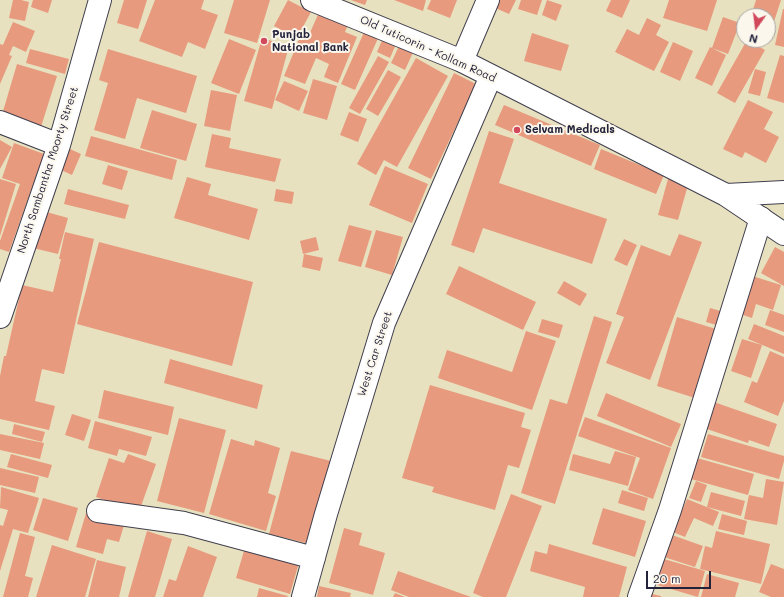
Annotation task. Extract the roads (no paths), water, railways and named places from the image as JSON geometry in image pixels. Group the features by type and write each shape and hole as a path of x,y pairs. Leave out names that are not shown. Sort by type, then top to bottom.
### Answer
{"street":[{"name":"North Sambantha Moorty Street","path":"0,317 8,271 59,145 100,0"},
{"name":"Old Tuticorin - Kollam Road","path":"312,0 462,61 726,195 784,192"},
{"path":"462,61 488,0"},
{"name":"West Car Street","path":"303,597 384,323 491,76"},
{"path":"0,122 59,145"},
{"path":"726,195 784,234"},
{"path":"639,597 670,510 760,218"},
{"path":"98,511 184,523 314,558"}],"place":[{"name":"Punjab National Bank","path":"264,41"},
{"name":"Selvam Medicals","path":"517,130"}]}
